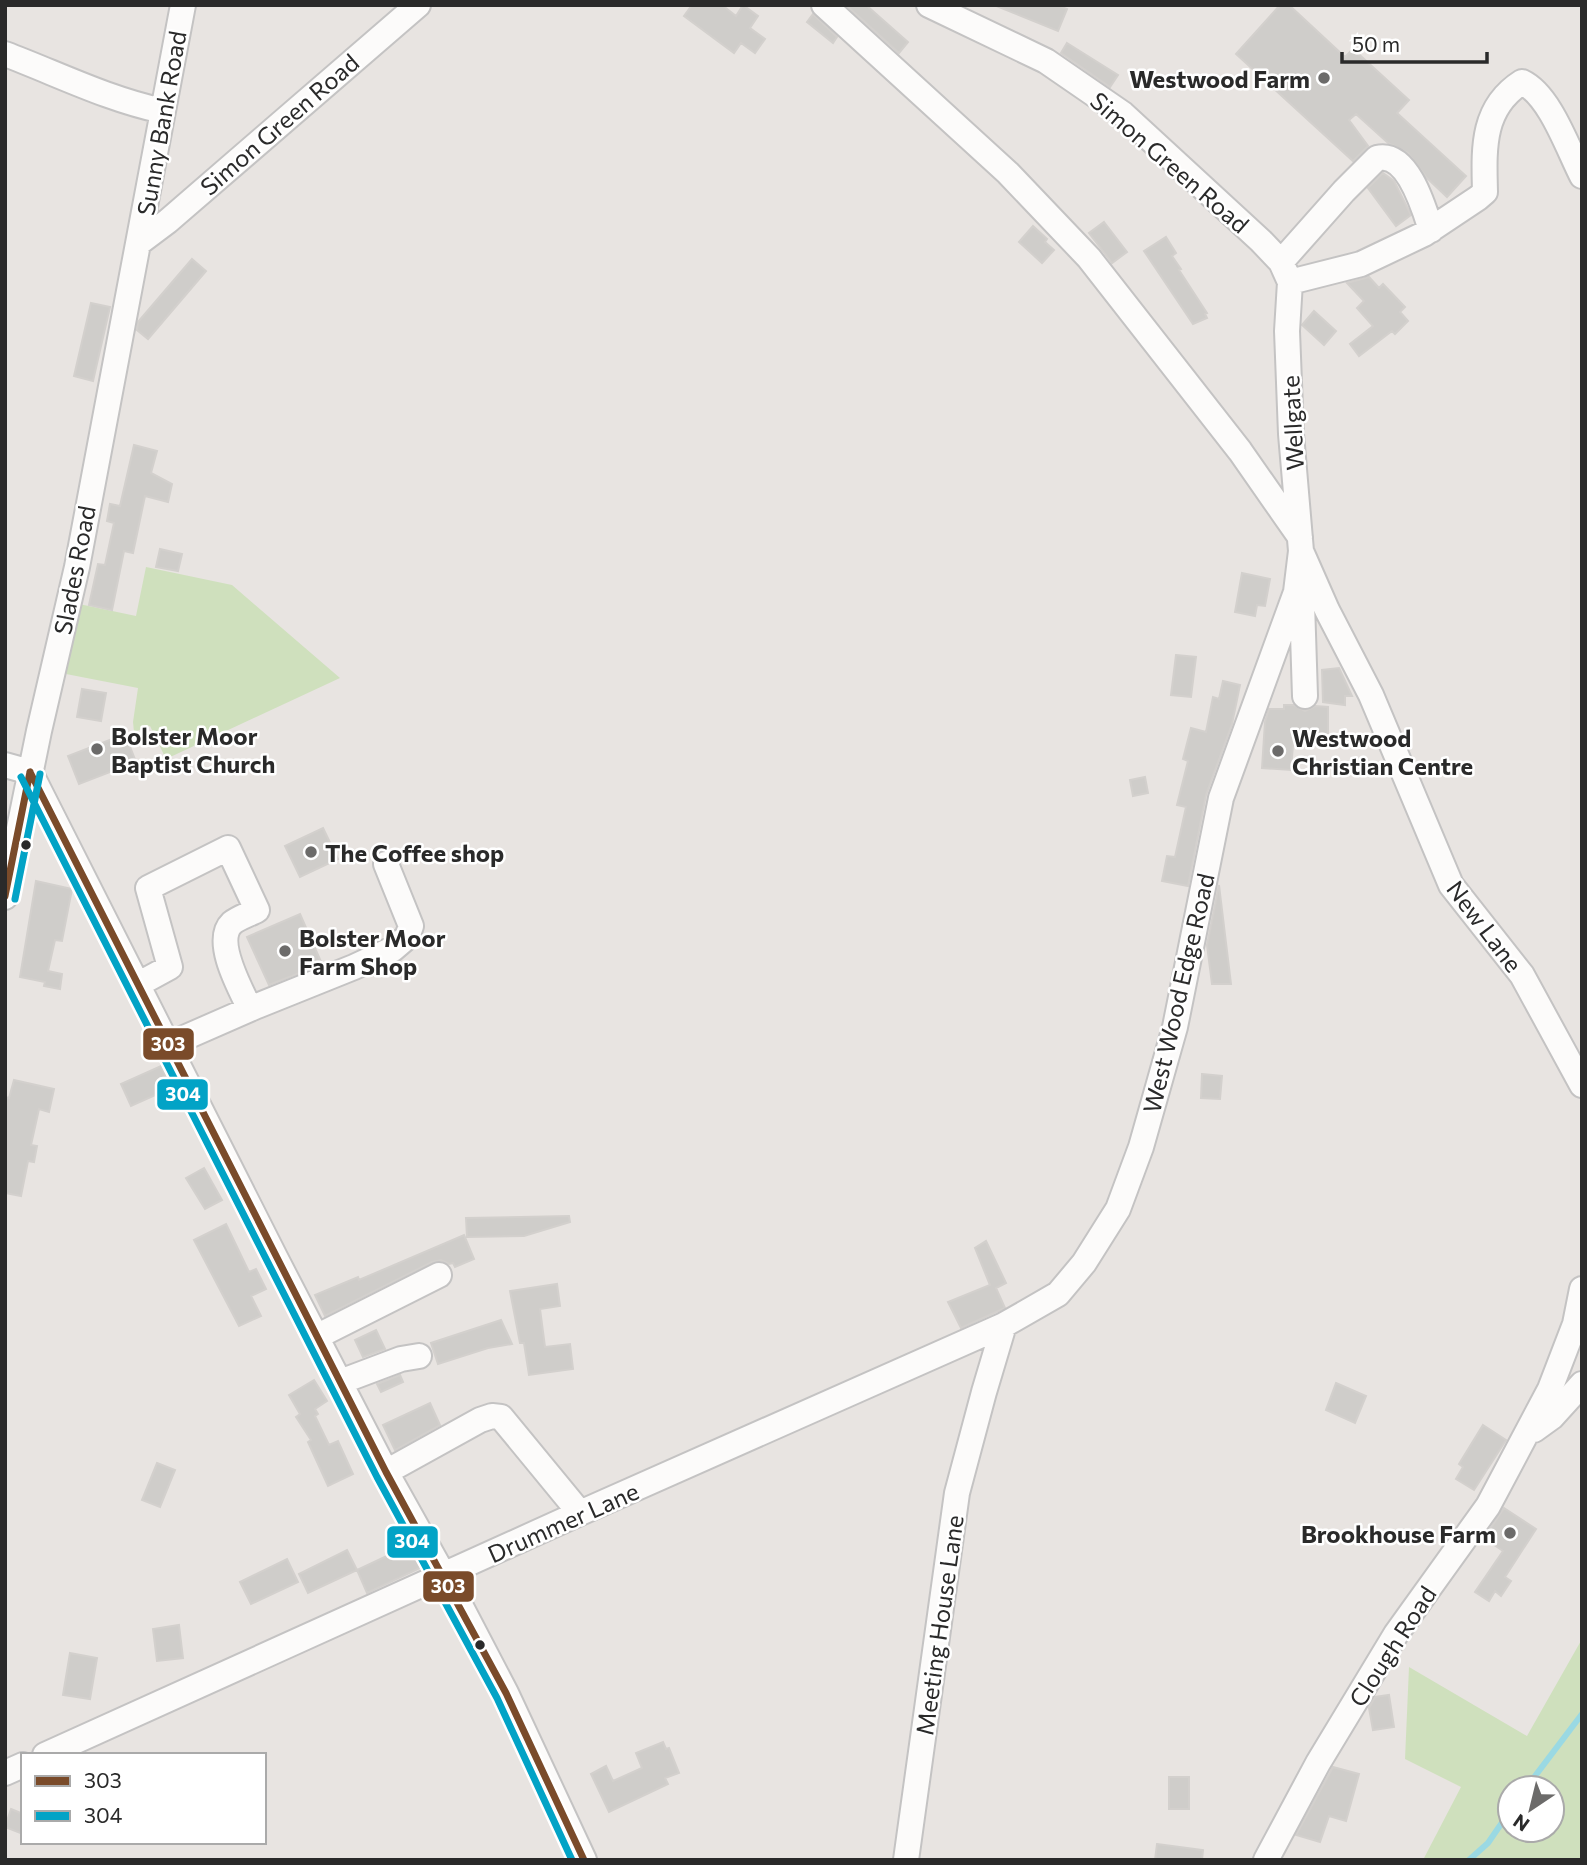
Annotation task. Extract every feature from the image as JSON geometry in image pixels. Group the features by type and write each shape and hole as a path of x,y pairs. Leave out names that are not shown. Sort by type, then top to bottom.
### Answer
{"street":[{"name":"Sunny Bank Road","path":"140,242 183,5"},
{"name":"Simon Green Road","path":"140,242 418,5"},
{"path":"824,5 1008,173 1089,258 1240,451 1300,545"},
{"name":"Simon Green Road","path":"929,5 1046,61 1123,114 1261,241 1285,272"},
{"path":"5,54 65,80 133,104 163,111"},
{"path":"1285,272 1361,264 1431,230 1485,192 1483,146 1489,122 1508,91 1522,82 1532,87 1547,106 1582,176"},
{"path":"1285,272 1344,191 1377,158 1392,159 1413,181 1419,191 1431,230"},
{"name":"Slades Road","path":"5,897 74,579 99,440 140,242"},
{"name":"Wellgate","path":"1285,272 1291,434 1300,545 1327,610"},
{"name":"West Wood Edge Road","path":"1004,1325 1059,1294 1084,1264 1118,1209 1141,1147 1175,1027 1221,798 1296,592 1300,545"},
{"path":"1296,592 1302,603 1305,695"},
{"name":"New Lane","path":"1327,610 1371,695 1451,885 1522,975 1582,1085"},
{"path":"5,765 30,772 316,1337 506,1693 584,1860"},
{"path":"136,985 170,967 148,888 228,848 257,911 233,922 227,930 225,947 250,1009"},
{"path":"168,1045 393,949 407,937 411,926 386,864"},
{"path":"316,1337 439,1275"},
{"path":"1526,1437 1550,1389 1575,1324 1582,1289"},
{"name":"Meeting House Lane","path":"906,1860 955,1506 1004,1325"},
{"name":"Drummer Lane","path":"50,1753 580,1513 1004,1325"},
{"path":"340,1382 401,1359 419,1356"},
{"path":"1526,1437 1552,1417 1582,1384"},
{"path":"386,1472 480,1420 492,1416 501,1417 580,1513"},
{"name":"Clough Road","path":"1266,1860 1318,1763 1396,1634 1488,1506 1526,1437"},
{"path":"5,1773 21,1766"}],"green space":[{"path":"146,567 232,585 340,678 166,759 150,726 134,732 138,688 66,674 79,604 136,616"},
{"path":"1582,1639 1582,1860 1423,1860 1461,1787 1405,1759 1409,1667 1527,1736"}],"building":[{"path":"692,5 722,5 736,16 743,5 758,16 750,28 765,39 755,53 741,43 734,53 684,16"},
{"path":"846,5 866,5 908,42 899,53"},
{"path":"994,5 1057,5 1067,9 1058,31"},
{"name":"Westwood Farm","path":"1280,5 1289,5 1345,57 1353,49 1409,100 1397,113 1466,176 1447,197 1427,178 1408,153 1388,143 1356,114 1349,120 1368,146 1353,161 1236,54"},
{"path":"813,14 837,37 833,43 807,22"},
{"path":"1067,43 1118,75 1110,87 1061,53"},
{"path":"1383,173 1394,181 1411,215 1396,226 1368,188"},
{"path":"1104,222 1127,252 1112,263 1089,233"},
{"path":"1033,226 1054,250 1042,263 1019,242"},
{"path":"1166,237 1176,253 1172,256 1181,269 1179,270 1207,313 1207,318 1193,324 1144,251"},
{"path":"192,259 206,271 148,339 137,330 138,322"},
{"path":"1369,277 1379,288 1383,284 1405,307 1400,312 1408,321 1395,334 1392,331 1359,356 1350,344 1373,326 1357,308 1364,301 1347,283"},
{"path":"91,303 110,307 93,381 74,376"},
{"path":"1314,311 1336,331 1324,345 1302,325"},
{"path":"134,445 157,451 151,473 172,484 168,502 145,496 133,553 124,551 112,610 89,605 98,564 105,565 114,523 107,521 110,504 120,506"},
{"path":"160,549 182,554 178,571 156,567"},
{"path":"1242,573 1270,579 1265,606 1257,605 1255,616 1235,612"},
{"path":"1176,655 1196,657 1191,697 1171,695"},
{"path":"1339,668 1352,696 1345,696 1345,705 1323,702 1322,670"},
{"path":"1223,681 1240,685 1232,724 1206,795 1188,886 1162,881 1167,856 1175,857 1186,807 1177,805 1188,761 1183,759 1191,728 1206,732 1213,697 1219,699"},
{"path":"82,689 106,693 101,721 77,717"},
{"name":"Westwood Christian Centre","path":"1284,705 1294,705 1305,711 1315,706 1328,707 1328,734 1294,732 1291,770 1262,768 1265,722 1269,709 1284,709"},
{"path":"125,734 136,762 79,784 68,756"},
{"path":"1145,777 1148,793 1133,796 1130,780"},
{"name":"The Coffee shop","path":"323,828 338,859 300,877 285,846"},
{"path":"36,881 72,889 62,941 55,940 48,971 62,974 60,989 44,986 45,982 20,977"},
{"path":"1219,885 1231,984 1212,984 1207,945"},
{"name":"Bolster Moor Farm Shop","path":"300,914 322,964 269,985 247,937"},
{"path":"161,1066 171,1088 131,1106 121,1084"},
{"path":"1202,1074 1222,1076 1220,1099 1201,1098"},
{"path":"14,1080 54,1089 49,1112 39,1109 31,1145 37,1146 34,1162 28,1161 21,1196 5,1193 5,1097 9,1098"},
{"path":"204,1168 222,1200 205,1209 186,1178"},
{"path":"569,1216 570,1222 524,1236 467,1237 466,1218"},
{"path":"226,1224 249,1272 256,1269 266,1289 251,1296 261,1316 239,1326 194,1240"},
{"path":"464,1235 474,1259 455,1267 453,1263 441,1260 432,1262 325,1316 315,1295 358,1277 359,1280"},
{"path":"986,1241 1006,1283 996,1288 1005,1308 961,1328 948,1302 990,1285 975,1248"},
{"path":"557,1284 560,1306 540,1309 545,1347 570,1344 573,1369 529,1375 524,1343 520,1343 510,1291"},
{"path":"501,1320 512,1344 488,1348 438,1364 431,1343"},
{"path":"376,1330 385,1349 363,1357 355,1340"},
{"path":"400,1375 403,1382 381,1392 377,1384"},
{"path":"314,1380 327,1401 315,1409 318,1414 315,1416 329,1445 338,1441 353,1474 328,1486 308,1442 311,1440 296,1417 300,1414 289,1395"},
{"path":"1336,1383 1366,1396 1355,1423 1326,1410"},
{"path":"430,1403 440,1425 395,1450 383,1425"},
{"path":"1483,1425 1506,1440 1474,1490 1456,1479 1463,1467 1459,1464"},
{"path":"157,1463 175,1470 160,1507 142,1500"},
{"path":"1504,1508 1536,1529 1505,1577 1511,1581 1501,1596 1495,1591 1489,1601 1475,1592 1503,1551 1484,1538"},
{"path":"410,1545 422,1567 367,1593 357,1570"},
{"path":"347,1550 357,1570 308,1593 299,1574"},
{"path":"287,1559 298,1582 251,1604 240,1582"},
{"path":"179,1625 183,1658 157,1661 153,1629"},
{"path":"70,1653 97,1658 90,1699 63,1695"},
{"path":"1389,1695 1394,1727 1373,1730 1369,1708 1375,1697"},
{"path":"663,1742 666,1749 669,1748 679,1773 665,1778 668,1784 609,1812 591,1774 606,1766 613,1781 642,1768 636,1753"},
{"path":"1333,1767 1359,1774 1346,1821 1329,1816 1320,1842 1296,1835"},
{"path":"1169,1777 1189,1777 1189,1809 1169,1809"},
{"path":"11,1809 21,1813 21,1833 5,1827"},
{"path":"1157,1844 1203,1850 1202,1860 1155,1860"}],"waterway":[{"path":"1537,1774 1582,1714"},
{"path":"1469,1860 1488,1843 1496,1831"}],"transit line":[{"name":"303","path":"30,772 386,1472 506,1693 584,1860"},
{"name":"303","path":"5,896 30,772"},
{"name":"304","path":"15,899 40,774"},
{"name":"304","path":"21,777 377,1477 497,1698 572,1860"}],"place":[{"name":"Westwood Farm","path":"1324,78"},
{"name":"Bolster Moor Baptist Church","path":"97,749"},
{"name":"Westwood Christian Centre","path":"1278,751"},
{"name":"The Coffee shop","path":"311,852"},
{"name":"Bolster Moor Farm Shop","path":"285,951"},
{"name":"Brookhouse Farm","path":"1510,1533"}]}
